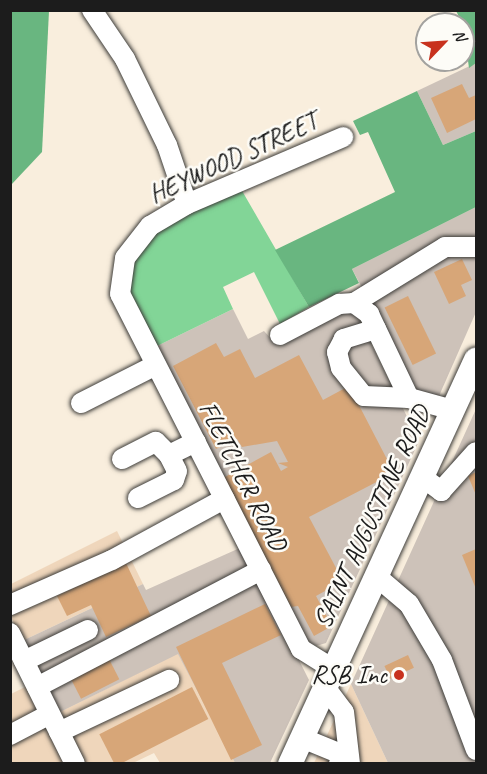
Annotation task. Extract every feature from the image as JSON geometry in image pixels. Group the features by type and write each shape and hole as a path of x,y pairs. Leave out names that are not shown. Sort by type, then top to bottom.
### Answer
{"main road":[{"name":"SAINT AUGUSTINE ROAD","path":"290,764 453,410 475,368"}],"street":[{"path":"92,10 125,59 167,145 187,204"},
{"name":"HEYWOOD STREET","path":"120,294 125,258 150,226 187,204 343,137"},
{"path":"280,335 339,304 354,303 445,247 477,247"},
{"name":"FLETCHER ROAD","path":"120,294 301,649 329,678"},
{"path":"354,303 376,329 409,398"},
{"path":"376,329 344,339 337,352 341,368 363,396 409,398 453,410"},
{"path":"81,403 156,365"},
{"path":"122,459 156,442 169,455 177,471 174,480 138,498"},
{"path":"169,455 195,442"},
{"path":"422,477 441,491 477,452"},
{"path":"10,605 112,560 224,499"},
{"path":"37,687 261,570"},
{"path":"376,576 409,604 442,660 477,750"},
{"path":"24,661 88,630"},
{"path":"10,633 75,764"},
{"path":"302,738 345,761 344,712 329,678"},
{"path":"59,732 169,680"},
{"path":"10,735 50,714"}],"shaded area":[{"path":"475,63 476,131 443,145 417,91 457,72 475,72"},
{"path":"476,207 476,312 439,396 428,397 418,393 352,269"},
{"path":"233,309 248,339 264,331 276,344 337,309 348,309 358,317 419,441 326,643 316,646 304,640 155,347"},
{"path":"476,409 476,763 388,763 351,684"},
{"path":"117,531 143,584 22,641 11,617 11,584"},
{"path":"242,547 309,680 270,763 235,763 178,654 58,713 22,641 143,584 146,590"},
{"path":"178,653 235,763 160,763 154,753 133,763 83,763 58,713"},
{"path":"351,684 388,763 314,763"},
{"path":"27,686 65,763 11,764 11,694"}],"green space":[{"path":"11,10 49,11 42,152 11,185"},
{"path":"476,11 475,64 475,12 457,12"},
{"path":"417,91 443,145 476,131 476,207 352,269 359,283 309,307 275,250 395,192 368,132 360,135 353,121"},
{"path":"241,189 309,307 280,324 254,272 223,287 233,309 155,347 128,291 131,267 155,233 195,207"}],"building":[{"path":"462,84 469,98 476,95 476,119 447,133 431,98"},
{"path":"462,259 472,280 461,285 466,296 449,304 434,272"},
{"path":"408,296 436,354 413,365 385,307"},
{"path":"216,343 224,357 240,349 255,378 299,355 323,400 349,386 390,465 392,474 309,517 343,581 316,596 332,626 314,636 298,606 291,607 223,478 271,452 281,471 288,467 278,463 288,462 277,441 242,447 237,439 216,449 173,366"},
{"path":"476,472 476,495 468,476"},
{"path":"476,549 476,589 462,555"},
{"path":"126,563 151,616 106,637 91,605 67,616 57,596"},
{"path":"265,604 281,635 222,663 262,745 231,760 176,647"},
{"path":"408,655 414,668 390,679 384,666"},
{"path":"108,657 119,679 81,699 70,677"},
{"path":"192,687 208,719 120,764 115,764 99,734"}],"place":[{"name":"RSB Inc","path":"399,675"}]}
